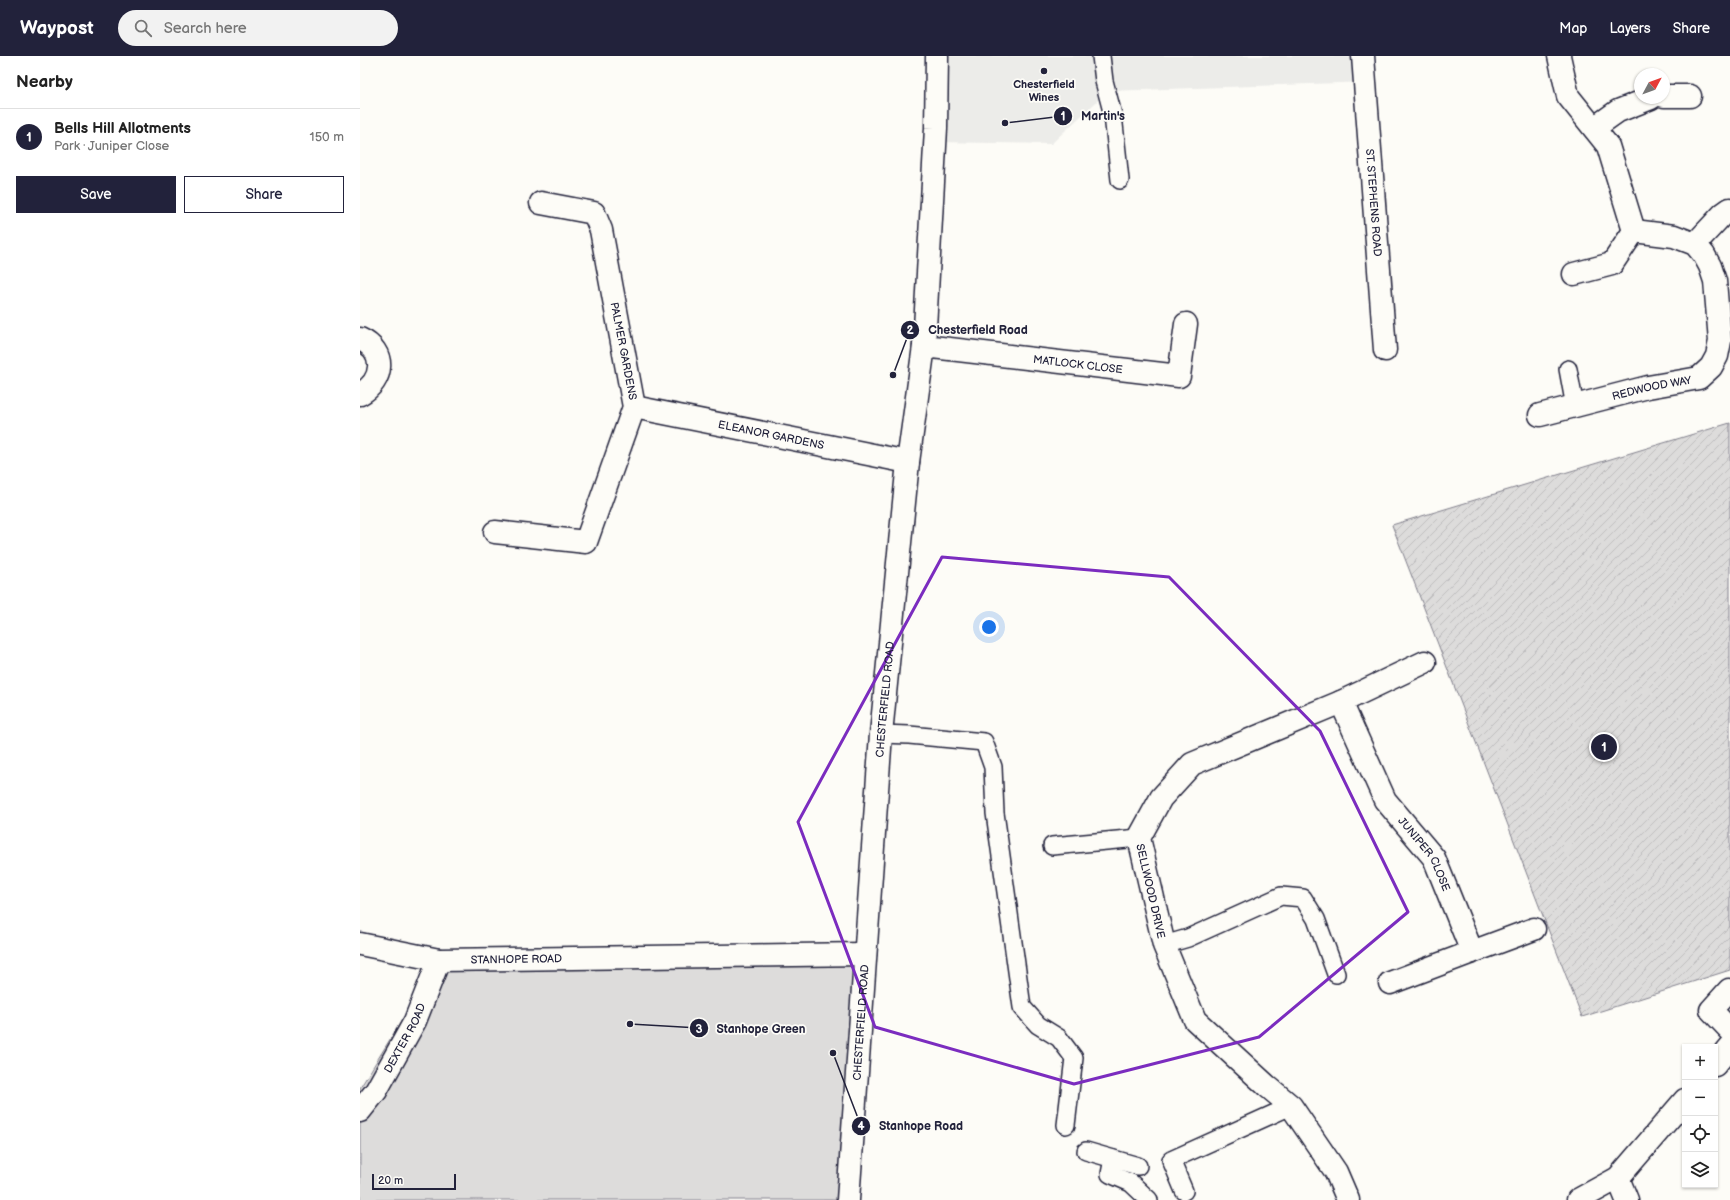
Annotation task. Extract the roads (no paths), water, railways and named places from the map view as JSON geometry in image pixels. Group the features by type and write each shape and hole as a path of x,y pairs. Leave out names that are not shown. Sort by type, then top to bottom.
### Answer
{"street":[{"name":"CHESTERFIELD ROAD","path":"848,1200 881,734 908,462 924,346 936,128 937,56"},
{"name":"ST. STEPHENS ROAD","path":"1363,56 1385,350"},
{"path":"1559,56 1568,96 1608,146 1634,231"},
{"path":"1670,96 1690,96"},
{"path":"1594,128 1618,111 1636,104"},
{"name":"PALMER GARDENS","path":"495,532 586,542 634,407 601,230 594,213 541,203"},
{"path":"1634,231 1674,236 1695,244 1723,214 1730,209"},
{"path":"1574,274 1612,264 1634,231"},
{"name":"REDWOOD WAY","path":"1540,415 1576,407 1648,387 1699,378 1711,368 1717,356 1720,341 1715,281 1710,266 1704,255 1695,244"},
{"name":"MATLOCK CLOSE","path":"924,346 1180,376 1186,324"},
{"path":"360,340 366,342 373,349 379,364 375,382 368,390 360,394"},
{"name":"ELEANOR GARDENS","path":"634,407 908,462"},
{"name":"SELLWOOD DRIVE","path":"1348,1200 1336,1172 1291,1106 1195,1020 1164,945 1139,838 1161,798 1192,764 1341,702 1425,662"},
{"name":"JUNIPER CLOSE","path":"1341,702 1385,800 1434,858 1472,952"},
{"path":"1390,983 1534,929"},
{"name":"STANHOPE ROAD","path":"360,944 439,960 865,954"},
{"name":"DEXTER ROAD","path":"360,1111 376,1091 415,1021 439,960"},
{"path":"1729,990 1711,1010 1730,1030"},
{"path":"1718,1061 1730,1047"},
{"path":"1578,1200 1618,1178 1682,1103"},
{"path":"1618,1178 1627,1200"}],"lane":[{"path":"1101,56 1104,81 1113,115 1120,180"},
{"path":"1568,369 1576,407"},
{"path":"881,734 984,742 992,767 995,813 1022,1007 1038,1025 1059,1038 1074,1058 1066,1125"},
{"path":"1052,846 1139,838"},
{"path":"1164,945 1188,938 1281,896 1303,898 1316,919 1336,974"},
{"path":"1184,1191 1171,1160 1291,1106"},
{"path":"1086,1151 1138,1166"},
{"path":"1113,1159 1110,1174 1130,1183 1149,1200"}],"place":[{"name":"Chesterfield Wines","path":"1044,71"},
{"name":"Martin's","path":"1005,123"},
{"name":"Chesterfield Road","path":"893,375"},
{"name":"Bells Hill Allotments","path":"1604,747"},
{"name":"Stanhope Green","path":"630,1024"},
{"name":"Stanhope Road","path":"833,1053"}]}
